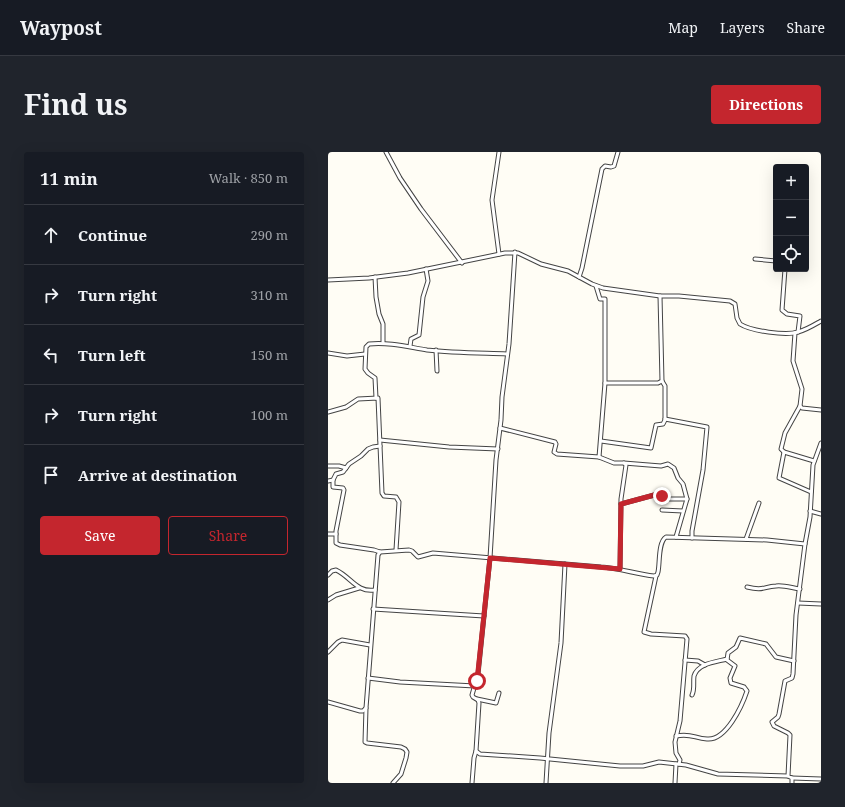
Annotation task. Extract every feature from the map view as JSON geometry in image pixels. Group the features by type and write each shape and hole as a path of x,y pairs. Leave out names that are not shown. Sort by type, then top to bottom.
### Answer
{"street":[{"path":"386,152 400,178 421,209 462,263"},
{"path":"499,152 492,200 499,254"},
{"path":"579,277 602,169 605,166 614,166 618,152"},
{"path":"499,693 496,703 477,699 472,696 478,674 490,558 515,252"},
{"path":"328,280 375,277 462,263 499,254 515,252 541,264 562,269 596,286 660,296 730,301 735,304 738,321 742,326 765,332 796,332 821,321"},
{"path":"755,260 773,261"},
{"path":"410,346 411,339 419,335 422,301 425,286 428,281 426,269"},
{"path":"785,272 782,310 787,314 800,316 796,332 793,361 802,389 800,406 789,424 781,449 784,452 814,461"},
{"path":"375,277 376,297 383,324 383,343"},
{"path":"596,286 600,298 605,299 604,383 599,458"},
{"path":"601,441 650,448 656,425 663,424 665,419 665,386 662,381 660,296"},
{"path":"396,550 398,500 382,494 379,400 376,398 375,378 365,369 367,344 383,343 461,353 507,354"},
{"path":"436,350 437,371"},
{"path":"328,353 347,356 365,354"},
{"path":"604,383 658,383 662,381"},
{"path":"328,412 346,407 358,399 376,398"},
{"path":"800,406 802,408 821,410"},
{"path":"665,419 707,427 703,470 692,538"},
{"path":"500,428 555,442 555,454 599,458 614,463 658,466 670,465 674,468 678,478 683,484 687,498 676,537"},
{"path":"380,440 456,448 498,449"},
{"path":"792,783 790,777 790,735 774,726 772,722 778,715 785,683 793,676 798,603 810,511 814,461 821,443"},
{"path":"380,446 370,448 341,473 335,475 333,480 334,486 343,488 344,490 335,541 338,545 380,552 396,550 411,551 418,557 433,553 620,569 656,576"},
{"path":"784,452 779,478 811,492"},
{"path":"817,454 821,455"},
{"path":"620,569 621,504 626,470 624,463"},
{"path":"328,466 346,468"},
{"path":"328,481 333,480"},
{"path":"621,504 658,494 670,499 687,498"},
{"path":"746,539 759,503"},
{"path":"662,510 683,511"},
{"path":"810,511 821,514"},
{"path":"328,534 336,534"},
{"path":"675,783 680,760 676,753 675,746 680,720 687,639 686,637 644,632 658,572 663,540 666,537 676,537 772,540 805,544"},
{"path":"380,552 373,609 364,738 365,743 401,747 407,752 402,772 393,783"},
{"path":"546,783 549,733 560,649 565,564"},
{"path":"328,575 332,571 338,571 359,588 365,591 375,590"},
{"path":"747,587 760,590 780,586 800,590"},
{"path":"328,600 336,595 359,588"},
{"path":"798,603 821,604"},
{"path":"373,609 484,616"},
{"path":"727,659 728,653 736,647 739,639 743,637 766,644 776,657 794,661"},
{"path":"328,652 342,640 370,645"},
{"path":"676,736 688,734 712,739 725,731 730,724 747,691 744,687 730,683 730,678 735,666 727,661 727,659"},
{"path":"692,695 696,673 699,668 727,659"},
{"path":"685,660 698,662 705,665"},
{"path":"368,678 400,682 475,686"},
{"path":"472,783 480,705 477,699"},
{"path":"328,702 360,711 363,711 366,708"},
{"path":"476,751 478,754 620,766 643,766 657,762 688,765 707,772 718,774 821,779"}],"route":[{"path":"477,681 490,558 620,569 621,504 642,497 658,494 662,496"}]}
